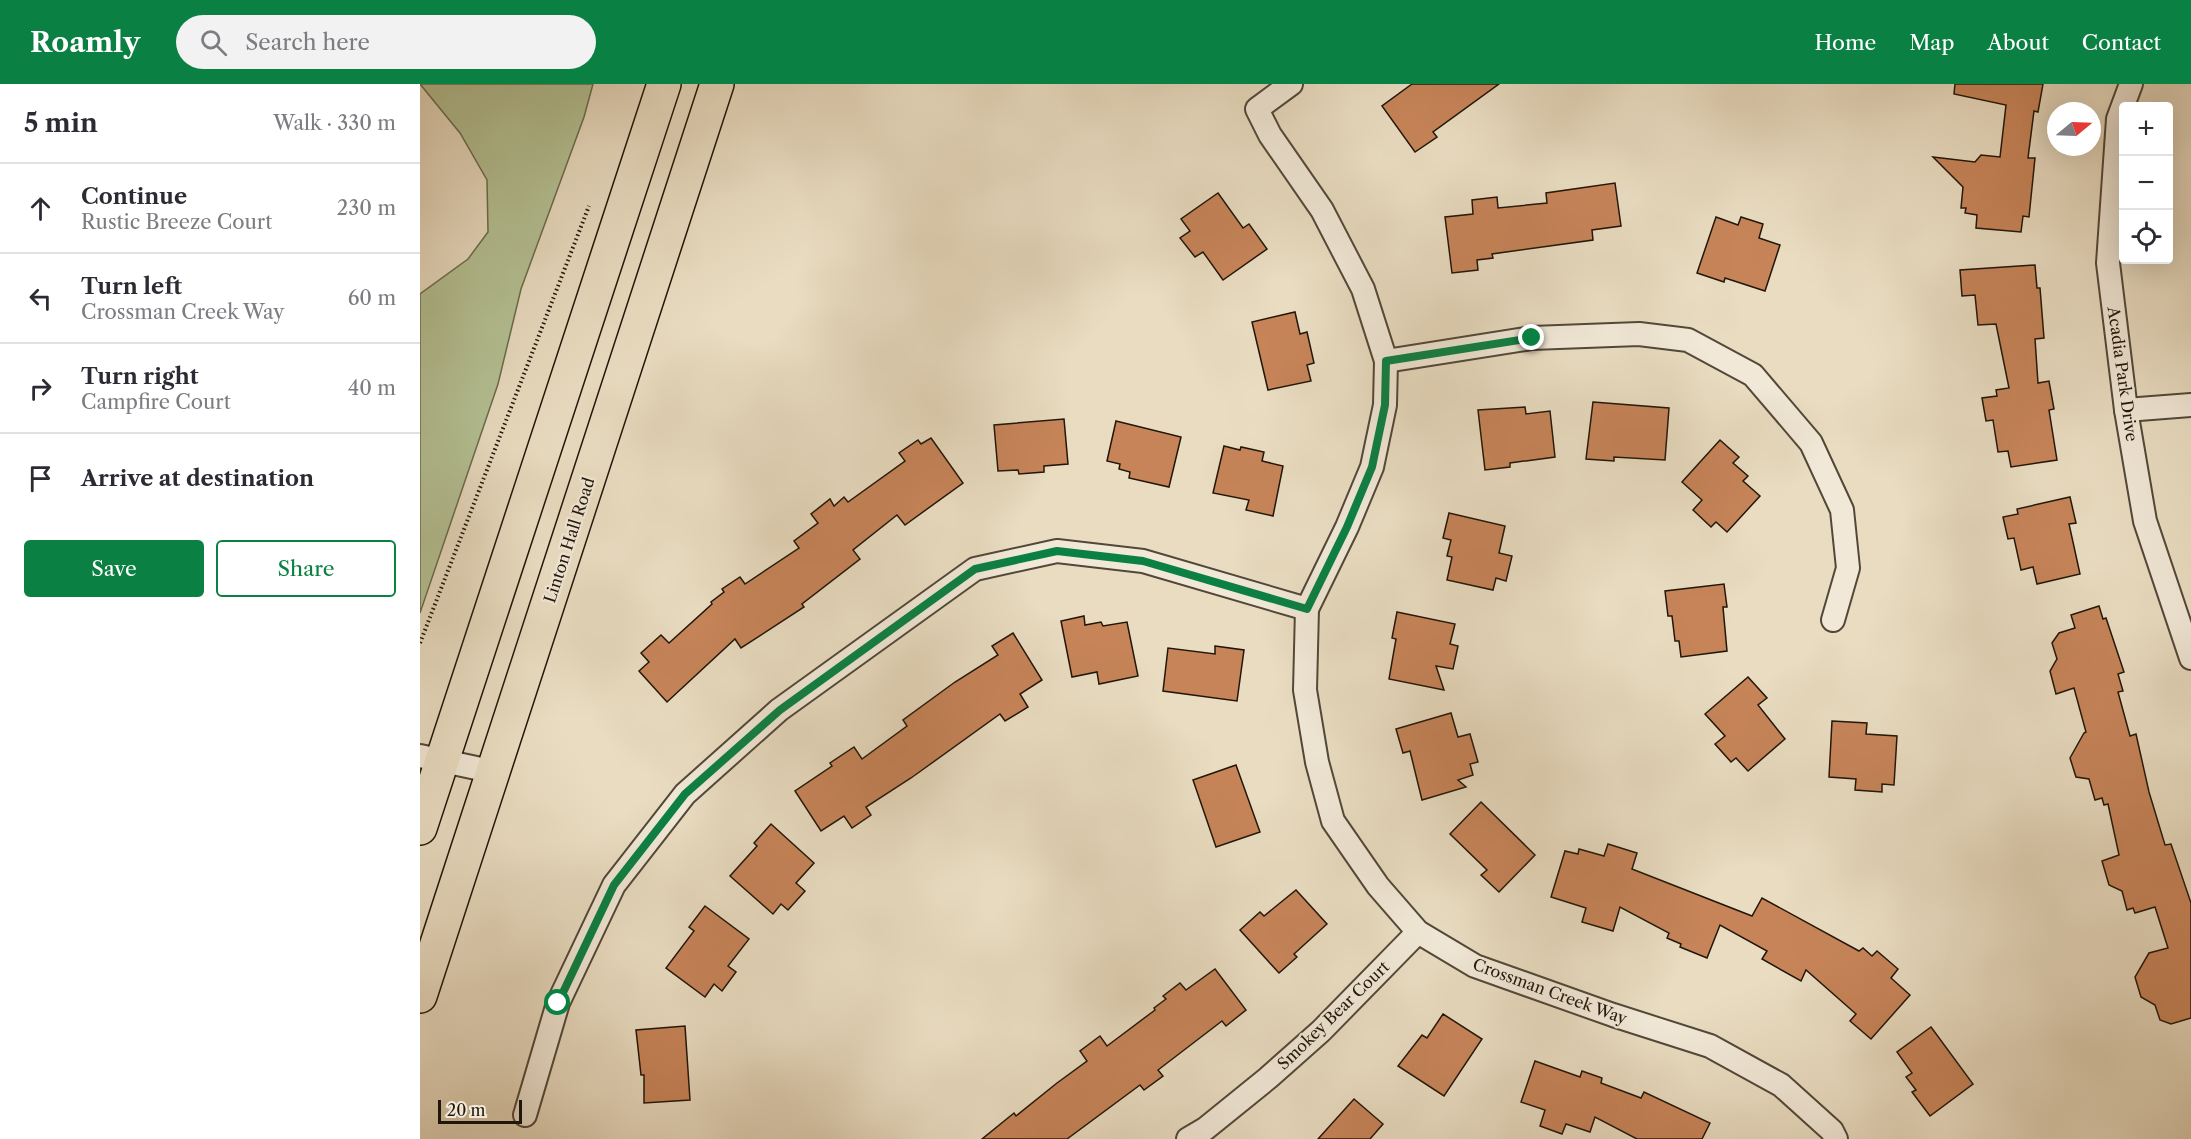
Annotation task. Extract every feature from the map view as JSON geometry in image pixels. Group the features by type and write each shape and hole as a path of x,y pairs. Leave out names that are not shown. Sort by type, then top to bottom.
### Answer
{"main road":[{"path":"420,828 431,758 664,84"},
{"name":"Linton Hall Road","path":"420,996 495,772 717,84"}],"street":[{"name":"Crossman Creek Way","path":"1291,84 1257,109 1270,135 1322,210 1363,289 1386,361 1385,405 1372,467 1347,527 1307,609 1305,690 1317,762 1333,821 1378,886 1418,932 1475,966 1613,1015 1710,1046 1781,1085 1832,1131 1836,1139"},
{"name":"Acadia Park Drive","path":"2131,84 2118,119 2108,263 2126,410 2145,521 2191,658"},
{"path":"1386,361 1532,338 1640,334 1688,340 1753,375 1811,443 1842,510 1848,568 1833,620"},
{"path":"2126,410 2191,405"},
{"path":"525,1115 558,1003 614,885 685,794 780,710 975,569 1057,551 1143,561 1307,609"},
{"path":"431,758 495,772"},
{"name":"Smokey Bear Court","path":"1202,1136 1321,1031 1418,932"}],"path":[{"path":"420,643 593,197"}],"green space":[{"path":"420,84 593,84 584,117 521,289 498,384 420,613 420,294 468,259 488,232 487,180 460,133"}],"building":[{"path":"1412,84 1499,84 1433,132 1437,137 1415,152 1382,106"},
{"path":"1955,84 2043,84 2038,112 2034,111 2028,158 2035,158 2029,217 2023,216 2021,232 1976,228 1977,215 1965,213 1966,208 1961,208 1963,187 1933,157 1975,162 1981,155 2000,157 2006,105 1954,94"},
{"path":"1615,183 1621,226 1592,230 1593,240 1492,254 1493,258 1477,260 1478,270 1452,273 1445,217 1473,214 1472,200 1497,197 1498,208 1547,203 1546,193"},
{"path":"1218,193 1243,228 1249,224 1267,249 1223,280 1203,252 1195,257 1180,238 1190,231 1181,219"},
{"path":"1716,217 1738,225 1741,217 1763,224 1759,238 1780,245 1765,291 1725,278 1724,282 1697,273"},
{"path":"2035,265 2037,288 2040,288 2044,338 2035,339 2038,383 2049,381 2054,409 2049,410 2057,460 2011,467 2008,451 1998,452 1993,420 1986,421 1982,398 1997,396 1996,390 2009,388 1996,324 1978,325 1975,295 1962,296 1960,270"},
{"path":"1295,312 1300,334 1307,332 1314,363 1307,365 1311,381 1268,390 1252,322"},
{"path":"1593,402 1669,408 1665,460 1614,457 1614,461 1586,459"},
{"path":"1525,407 1526,414 1550,411 1555,457 1510,463 1510,467 1485,470 1478,410"},
{"path":"1064,419 1068,464 1044,466 1044,472 1019,474 1018,470 998,471 994,425"},
{"path":"1116,421 1181,437 1169,487 1129,478 1130,472 1119,469 1120,464 1107,461"},
{"path":"931,438 963,483 905,525 897,515 853,550 860,559 802,604 804,607 741,648 735,639 667,702 639,671 649,662 641,653 661,635 669,643 724,592 722,589 740,577 745,584 799,548 794,541 818,523 811,514 830,499 834,506 844,497 848,502 905,461 899,453 918,440 921,444"},
{"path":"1720,440 1739,457 1733,463 1748,476 1743,481 1760,496 1727,532 1716,522 1711,527 1693,510 1702,500 1682,482"},
{"path":"1224,446 1264,452 1262,461 1283,466 1273,516 1246,510 1249,500 1213,493"},
{"path":"2070,497 2076,523 2069,524 2080,574 2037,584 2033,567 2021,570 2014,538 2008,539 2003,517 2018,514 2017,509"},
{"path":"1449,513 1505,526 1499,553 1512,556 1506,581 1496,578 1493,590 1447,580 1452,557 1447,556 1451,540 1443,538"},
{"path":"1724,584 1727,607 1723,607 1727,651 1681,657 1679,641 1675,641 1672,616 1668,616 1665,591"},
{"path":"2099,606 2103,619 2106,618 2124,672 2118,674 2123,691 2118,692 2130,736 2136,734 2149,792 2165,845 2171,844 2191,903 2191,1018 2171,1024 2160,1020 2155,1005 2141,997 2135,977 2149,953 2168,948 2155,907 2135,913 2133,908 2127,910 2122,891 2109,885 2102,861 2119,855 2108,804 2104,805 2102,798 2095,800 2089,779 2076,777 2070,758 2086,732 2074,688 2056,694 2050,671 2057,659 2052,643 2059,633 2075,628 2071,615"},
{"path":"1397,612 1455,624 1450,644 1458,646 1453,669 1436,666 1444,690 1389,679 1396,639 1392,638"},
{"path":"1084,616 1085,625 1101,622 1103,626 1127,622 1138,676 1099,684 1097,672 1072,677 1061,621"},
{"path":"1013,633 1042,680 1020,694 1028,707 1005,721 1000,714 911,778 866,807 871,815 852,828 844,816 821,831 795,791 832,766 830,763 854,747 862,759 907,726 903,720 955,682 998,655 992,646"},
{"path":"1215,646 1244,650 1237,701 1163,691 1168,648 1215,654"},
{"path":"1748,677 1767,698 1758,705 1785,739 1748,771 1736,758 1731,762 1715,744 1725,736 1705,714"},
{"path":"1451,713 1458,737 1470,734 1478,762 1470,764 1473,775 1458,780 1466,787 1422,800 1410,751 1403,753 1396,729"},
{"path":"1832,721 1867,723 1866,734 1897,736 1894,785 1882,784 1882,792 1855,790 1856,779 1829,777"},
{"path":"1236,765 1260,832 1216,847 1193,780"},
{"path":"1481,802 1535,855 1499,892 1481,875 1487,870 1450,834"},
{"path":"771,824 814,863 796,883 805,891 788,910 781,904 773,914 730,876 757,846 754,843"},
{"path":"1608,844 1637,853 1632,869 1752,916 1762,898 1859,951 1863,948 1872,956 1877,951 1898,969 1891,978 1910,995 1871,1039 1850,1021 1856,1014 1806,970 1801,981 1762,959 1767,951 1720,925 1707,958 1680,947 1681,944 1667,938 1669,933 1620,907 1613,931 1582,922 1586,908 1551,897 1565,851 1578,854 1579,849 1604,856"},
{"path":"1296,890 1327,924 1294,954 1297,957 1279,973 1240,930 1260,912 1264,916"},
{"path":"705,906 749,939 728,966 736,972 722,991 714,984 705,997 666,968 694,931 689,927"},
{"path":"1215,969 1246,1010 1226,1026 1222,1021 1158,1070 1163,1076 1144,1090 1140,1085 1067,1139 982,1139 1014,1113 1016,1116 1087,1061 1080,1051 1100,1036 1107,1046 1155,1010 1154,1008 1166,999 1163,996 1180,983 1186,990"},
{"path":"1443,1014 1482,1039 1444,1096 1398,1066 1422,1035 1427,1038"},
{"path":"685,1026 690,1100 644,1103 644,1075 641,1075 636,1030"},
{"path":"1931,1027 1973,1084 1930,1116 1912,1092 1916,1090 1906,1077 1912,1073 1897,1052"},
{"path":"1535,1061 1580,1077 1582,1071 1602,1078 1601,1083 1641,1098 1644,1092 1710,1123 1702,1139 1637,1139 1595,1117 1590,1132 1566,1124 1562,1134 1540,1126 1545,1110 1521,1102"},
{"path":"1354,1099 1383,1124 1370,1139 1318,1139"}],"route":[{"path":"558,1003 614,885 685,794 780,710 975,569 1057,551 1143,561 1307,609 1347,527 1372,467 1385,405 1386,361 1532,338"}]}
